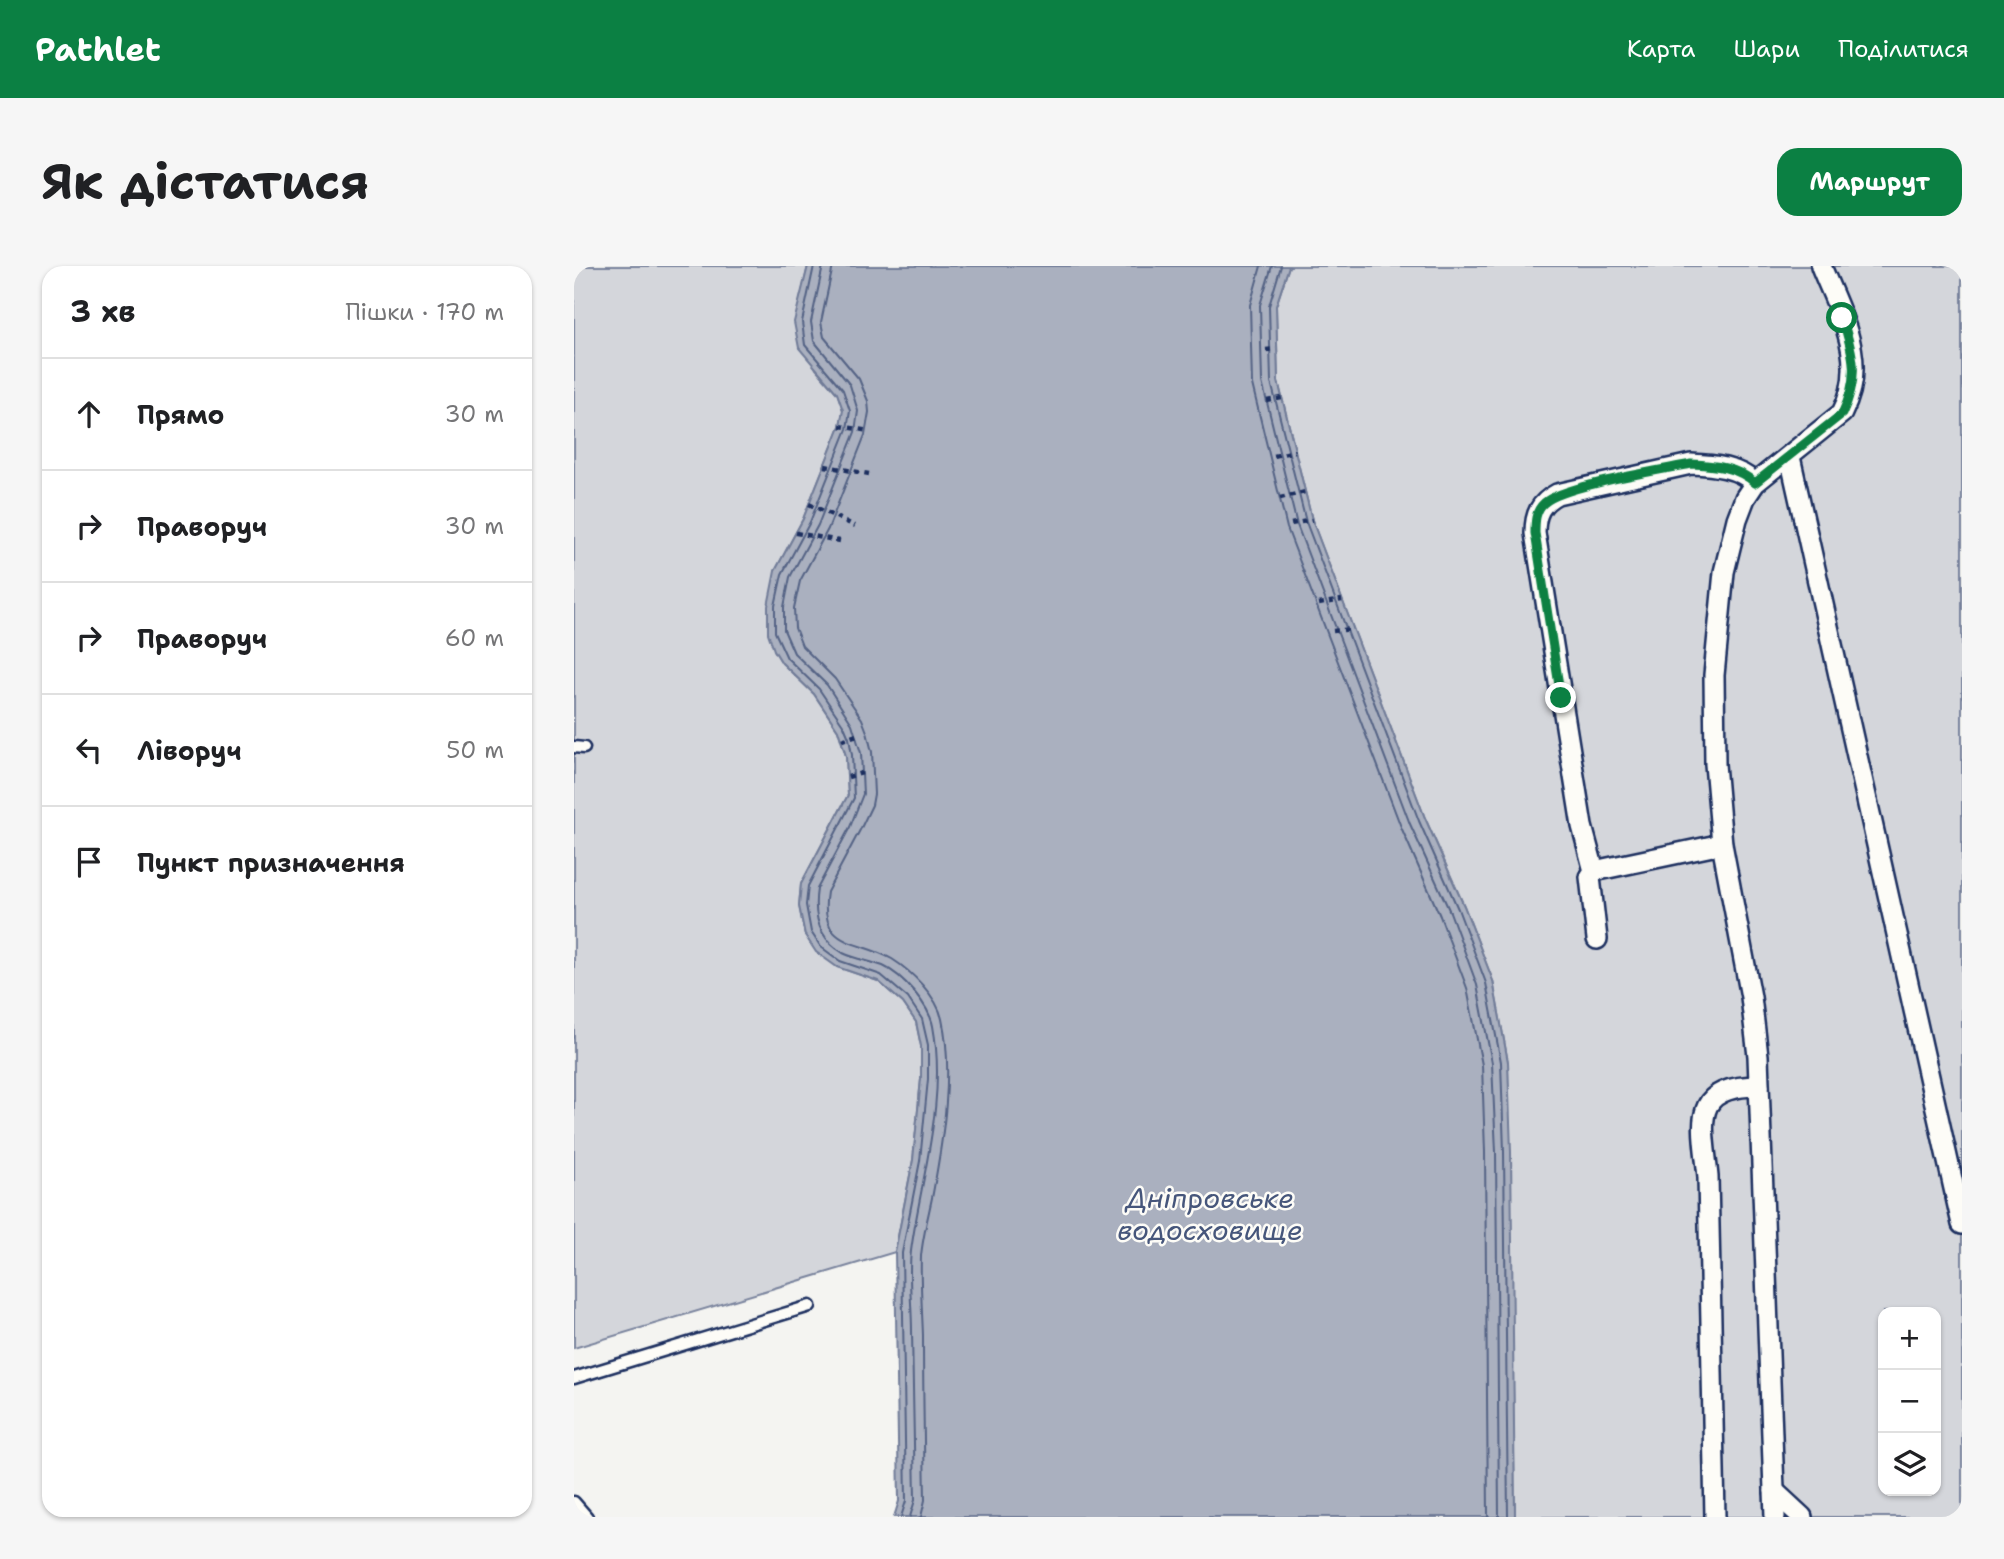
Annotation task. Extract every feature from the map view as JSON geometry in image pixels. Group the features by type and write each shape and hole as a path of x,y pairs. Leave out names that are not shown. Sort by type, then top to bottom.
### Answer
{"street":[{"path":"1774,1517 1759,1086 1751,997 1722,844 1715,764 1714,675 1724,572 1745,498 1755,483 1842,414 1849,398 1854,357 1821,266"},
{"path":"1790,457 1962,1224"},
{"path":"1594,871 1578,806 1535,533 1539,508 1557,494 1691,464 1712,465 1738,471 1755,483"},
{"path":"1597,939 1590,877 1594,871 1722,844"},
{"path":"1715,1517 1708,1177 1703,1124 1709,1100 1736,1087 1759,1086"},
{"path":"1774,1491 1802,1517"}],"lane":[{"path":"574,1378 810,1306"},
{"path":"574,1502 587,1517"}],"path":[{"path":"1266,350 1276,349"},
{"path":"1267,401 1282,398"},
{"path":"841,426 869,431"},
{"path":"1274,456 1295,451"},
{"path":"825,466 869,474"},
{"path":"1280,498 1305,492"},
{"path":"809,504 855,526"},
{"path":"1291,524 1312,520"},
{"path":"796,533 840,541"},
{"path":"1319,604 1342,600"},
{"path":"1333,631 1353,629"},
{"path":"842,740 856,735"},
{"path":"848,777 862,773"}],"shaded area":[{"path":"574,266 808,266 795,322 816,369 837,393 843,410 840,426 803,519 775,571 774,650 782,663 814,694 838,730 846,756 848,795 801,884 799,906 805,935 837,967 878,981 903,1003 916,1022 921,1046 921,1079 913,1160 895,1252 574,1348"},
{"path":"1289,266 1962,266 1962,1517 1515,1517 1508,1062 1493,981 1464,906 1425,818 1312,520 1278,381 1276,306"}],"water":[{"name":"Дніпровське водосховище","path":"808,266 1289,266 1276,306 1278,381 1312,520 1425,818 1464,906 1493,981 1508,1062 1515,1517 894,1517 899,1501 895,1252 913,1160 921,1079 921,1046 916,1022 903,1003 878,981 837,967 816,952 805,935 799,906 801,884 848,795 846,756 838,730 814,694 782,663 768,633 768,606 775,571 803,519 840,426 843,410 837,393 799,348 794,322"}],"route":[{"path":"1561,698 1535,533 1539,508 1557,494 1691,464 1712,465 1738,471 1755,483 1842,414 1849,398 1854,357 1842,318"}]}
